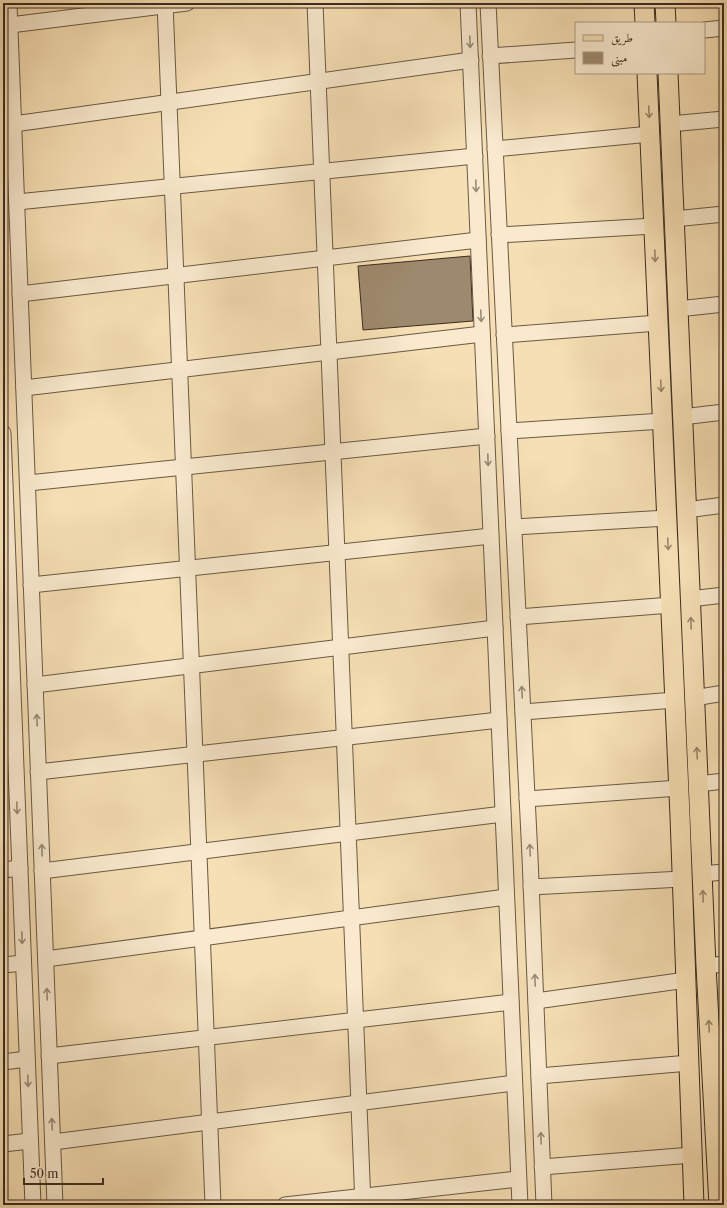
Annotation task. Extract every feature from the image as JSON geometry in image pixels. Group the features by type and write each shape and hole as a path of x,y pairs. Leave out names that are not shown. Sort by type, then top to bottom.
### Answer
{"main road":[{"path":"644,3 645,22"},
{"path":"665,3 666,22"},
{"path":"647,74 679,788 694,1205"},
{"path":"668,74 702,874 715,965 720,1150 719,1205"}],"street":[{"path":"9,3 55,1205"},
{"path":"10,25 165,4 187,3"},
{"path":"315,3 363,1201"},
{"path":"468,3 520,1205"},
{"path":"488,3 532,887 544,1205"},
{"path":"165,4 213,1205"},
{"path":"705,30 724,28"},
{"path":"490,56 575,50"},
{"path":"14,124 471,60"},
{"path":"670,124 724,119"},
{"path":"495,149 650,134"},
{"path":"17,202 475,156"},
{"path":"674,219 724,214"},
{"path":"499,235 654,226"},
{"path":"20,294 478,240"},
{"path":"678,309 724,304"},
{"path":"504,335 658,323"},
{"path":"24,388 482,334"},
{"path":"682,417 724,412"},
{"path":"509,431 663,421"},
{"path":"3,433 10,782 20,868 33,1205"},
{"path":"28,483 487,436"},
{"path":"686,510 724,505"},
{"path":"514,527 667,518"},
{"path":"31,585 491,536"},
{"path":"690,599 724,595"},
{"path":"518,617 671,605"},
{"path":"35,685 495,628"},
{"path":"694,698 724,693"},
{"path":"523,712 675,700"},
{"path":"38,772 499,720"},
{"path":"698,784 724,780"},
{"path":"527,799 679,788"},
{"path":"42,871 503,814"},
{"path":"3,870 20,868"},
{"path":"702,874 724,872"},
{"path":"532,887 682,879"},
{"path":"46,959 506,897"},
{"path":"3,965 23,963"},
{"path":"536,1001 686,980"},
{"path":"49,1056 511,1002"},
{"path":"3,1062 27,1059"},
{"path":"539,1076 689,1063"},
{"path":"53,1142 514,1083"},
{"path":"3,1144 30,1141"},
{"path":"542,1167 692,1155"},
{"path":"285,1205 363,1201 518,1179"}],"building":[{"path":"470,256 473,321 363,330 358,266"}]}
